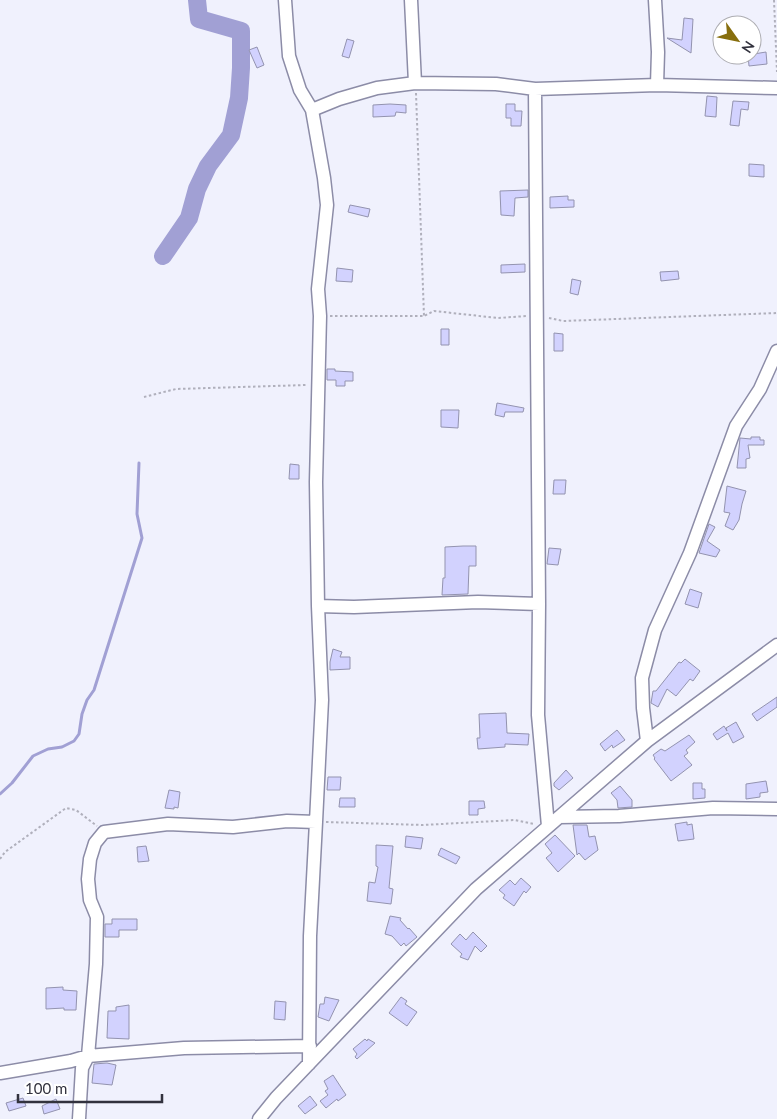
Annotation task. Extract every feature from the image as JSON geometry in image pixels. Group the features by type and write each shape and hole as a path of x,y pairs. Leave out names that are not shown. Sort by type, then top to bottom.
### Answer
{"street":[{"path":"286,0 289,56 300,90 312,110 327,205 318,289 320,316 316,482 322,700 310,936 309,1064"},
{"path":"411,0 415,83"},
{"path":"655,0 658,52 657,85"},
{"path":"312,110 339,99 378,88 415,83 496,84 535,89 657,85 777,88"},
{"path":"535,89 539,604 538,715 548,826"},
{"path":"647,741 642,678 655,630 690,553 736,426 760,389 777,351"},
{"path":"318,606 354,607 478,602 539,604"},
{"path":"259,1119 271,1104 476,889 647,741 777,645"},
{"path":"559,817 618,816 713,808 777,810"},
{"path":"80,1119 82,1068 88,1056 96,964 98,917 90,900 88,879 90,859 95,843 104,832 168,824 233,827 287,822 316,822"},
{"path":"0,1073 88,1056 184,1048 310,1046"}],"path":[{"path":"774,0 777,72"},
{"path":"415,83 424,316"},
{"path":"320,316 424,316 434,311 498,318 537,315 563,321 777,313"},
{"path":"144,397 176,389 319,385"},
{"path":"0,859 5,852 66,808 83,814 104,832"},
{"path":"316,822 422,825 516,820 548,826"}],"building":[{"path":"684,18 693,19 691,53 667,38 682,40"},
{"path":"347,39 354,41 349,58 342,56"},
{"path":"257,47 264,65 257,68 249,50"},
{"path":"766,52 767,64 762,65 762,53"},
{"path":"707,96 717,97 716,117 705,116"},
{"path":"733,101 749,102 748,110 741,109 739,126 730,125"},
{"path":"506,104 515,104 515,111 522,111 521,126 511,126 511,118 506,118"},
{"path":"373,105 406,105 406,113 396,112 395,116 373,117"},
{"path":"749,164 764,165 764,177 749,176"},
{"path":"528,190 528,197 515,198 514,216 501,215 500,191"},
{"path":"568,196 568,200 574,200 574,207 550,208 550,197"},
{"path":"350,205 370,209 368,217 348,212"},
{"path":"525,264 525,272 501,273 501,265"},
{"path":"337,268 353,270 352,282 336,281"},
{"path":"678,271 679,279 661,281 660,272"},
{"path":"572,279 581,281 578,295 570,293"},
{"path":"441,329 449,329 449,345 441,345"},
{"path":"554,333 563,334 563,351 554,351"},
{"path":"327,369 353,372 353,381 345,381 345,386 336,386 336,380 327,380"},
{"path":"497,403 524,408 523,412 505,412 504,417 495,415"},
{"path":"441,410 459,410 458,428 441,427"},
{"path":"751,437 760,437 760,440 764,440 764,445 748,445 750,458 746,459 746,468 737,468 740,438 751,439"},
{"path":"290,464 299,465 299,479 289,479"},
{"path":"554,480 566,480 565,494 553,494"},
{"path":"727,486 746,491 739,520 733,530 725,526 730,513 724,512"},
{"path":"709,524 715,527 707,541 720,550 716,557 699,553"},
{"path":"476,546 476,566 469,566 468,594 442,595 443,578 445,578 445,547"},
{"path":"549,548 561,549 558,565 547,564"},
{"path":"690,589 702,593 698,608 685,604"},
{"path":"333,649 342,652 340,657 350,657 350,669 330,670"},
{"path":"685,659 700,671 693,681 690,679 676,696 667,689 658,707 651,703 653,691 656,691 679,662 681,663"},
{"path":"777,697 777,707 757,721 752,714"},
{"path":"506,713 507,733 529,734 528,745 505,744 505,747 478,749 477,738 480,738 479,714"},
{"path":"736,722 744,737 733,743 728,733 717,740 713,734 724,726 727,731 726,728"},
{"path":"617,730 625,740 613,748 612,745 605,751 600,744"},
{"path":"689,735 695,742 686,750 688,753 684,756 692,765 671,781 653,755 661,749 665,751"},
{"path":"566,770 573,778 559,790 554,786 554,783"},
{"path":"328,777 341,777 340,790 327,790"},
{"path":"766,781 768,792 760,793 760,797 746,799 746,784"},
{"path":"693,783 702,783 702,789 705,789 705,798 693,799"},
{"path":"620,786 632,800 632,807 618,808 617,800 611,793"},
{"path":"169,790 180,792 178,808 165,808"},
{"path":"340,798 355,798 355,807 339,807"},
{"path":"469,801 484,801 485,808 478,809 478,815 469,815"},
{"path":"687,822 687,825 692,824 694,839 678,841 675,824"},
{"path":"573,825 587,825 589,837 595,836 598,850 585,860 579,853 577,855"},
{"path":"555,835 575,856 558,872 546,858 552,853 545,844"},
{"path":"406,836 423,838 421,849 405,847"},
{"path":"376,845 393,846 389,888 393,889 391,904 367,901 369,882 375,883 378,867 376,866"},
{"path":"146,846 149,861 138,862 137,847"},
{"path":"441,848 460,857 456,864 438,855"},
{"path":"521,878 531,887 526,893 524,891 514,906 503,898 505,895 499,890 510,880 515,885"},
{"path":"390,916 401,918 400,920 417,937 406,946 404,943 401,946 392,936 385,934"},
{"path":"112,919 137,919 137,930 119,930 119,937 105,937 105,924 112,924"},
{"path":"473,932 487,946 481,952 475,946 468,960 460,957 462,954 451,944 460,934 466,940"},
{"path":"63,987 63,990 77,991 76,1010 64,1010 64,1008 46,1009 46,988"},
{"path":"325,997 339,1000 329,1021 318,1017 320,1004 324,1004"},
{"path":"401,997 407,1001 405,1004 417,1012 407,1026 389,1013"},
{"path":"275,1001 286,1002 285,1020 274,1019"},
{"path":"129,1005 129,1039 107,1038 108,1011 116,1011 116,1007"},
{"path":"365,1039 375,1043 357,1059 355,1057 357,1054 353,1049"},
{"path":"107,1063 116,1065 112,1085 92,1083 94,1064"},
{"path":"333,1075 346,1095 338,1101 337,1099 326,1108 320,1101 328,1095 325,1091 328,1089 324,1081"},
{"path":"310,1096 317,1105 305,1114 298,1106"},
{"path":"23,1098 26,1106 9,1111 6,1103"},
{"path":"56,1099 60,1109 44,1114 42,1106"}],"waterway":[{"path":"163,256 189,218 197,189 208,166 231,135 239,98 241,31 199,19 197,0"},
{"path":"0,794 12,783 33,756 48,749 62,747 74,741 79,734 82,714 87,700 94,690 142,538 137,514 139,463"}]}
